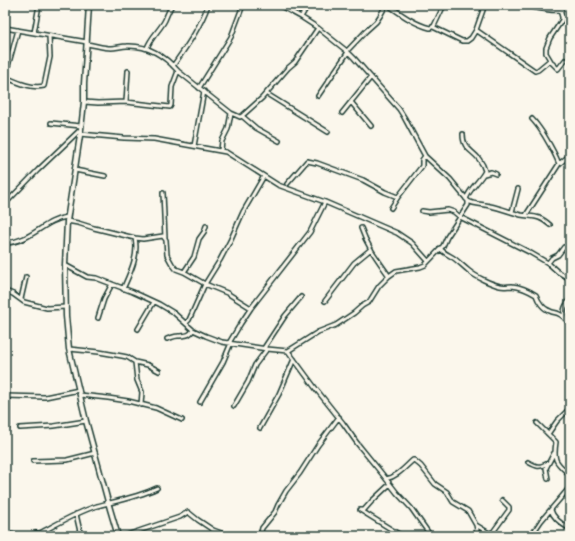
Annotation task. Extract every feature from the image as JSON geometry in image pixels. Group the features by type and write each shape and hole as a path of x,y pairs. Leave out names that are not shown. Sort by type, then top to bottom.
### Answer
{"street":[{"path":"34,33 39,5"},
{"path":"89,5 84,102 67,219 65,265 66,307 69,349 86,421 118,536"},
{"path":"147,48 154,34 165,20 172,5"},
{"path":"174,66 197,30 208,5"},
{"path":"199,88 231,37 243,5"},
{"path":"279,5 318,28 354,58 404,117 425,156 450,179 469,202 489,205 519,214 540,218 550,225"},
{"path":"301,17 308,5"},
{"path":"318,96 348,52 376,22 387,5 412,21 432,27 462,41 467,41 471,38 476,30 483,10"},
{"path":"432,27 444,5"},
{"path":"520,5 548,10 562,10 564,5"},
{"path":"560,10 562,20 550,38 546,52 550,60 558,69 565,60"},
{"path":"562,17 570,19"},
{"path":"5,28 111,48 127,46 147,48 174,66 178,71 231,113 240,117 242,116 256,128 279,141"},
{"path":"242,116 267,94 288,68 296,62 318,28"},
{"path":"18,30 5,77 28,86 38,88 44,86 50,57 49,36"},
{"path":"476,30 534,71 538,70 550,60"},
{"path":"126,102 128,71"},
{"path":"84,102 126,102 170,107 172,87 178,71"},
{"path":"342,113 370,77"},
{"path":"194,146 204,92"},
{"path":"267,94 328,132"},
{"path":"351,102 371,126"},
{"path":"221,150 222,141 228,129 231,113"},
{"path":"532,119 551,146 559,164"},
{"path":"51,123 81,127"},
{"path":"5,204 81,127"},
{"path":"80,134 154,139 221,150 278,185 325,202 397,233 412,243 428,262"},
{"path":"463,134 465,146 478,159 485,171 484,174"},
{"path":"526,215 559,164 570,155"},
{"path":"392,208 398,197 422,166 422,160 425,156"},
{"path":"287,184 308,161 363,180 398,197"},
{"path":"75,170 106,176"},
{"path":"65,265 87,277 96,278 154,302 174,313 193,330 206,336 222,342 288,351 318,332 336,324 369,302 379,286 388,276 396,271 420,267 428,262 440,248 469,202 468,194 484,174 491,172 496,174"},
{"path":"186,323 192,314 205,284 220,260 264,176"},
{"path":"512,212 518,189"},
{"path":"163,193 167,251 169,259 176,269 205,284 227,293 251,308"},
{"path":"200,402 227,354 230,343 240,323 310,232 325,202"},
{"path":"422,211 429,212 448,210 454,212 460,217 529,252 548,263 558,272 570,279"},
{"path":"5,243 23,239 60,218 100,230 135,238 143,239 163,236 165,238"},
{"path":"184,272 194,257 199,239 206,226"},
{"path":"361,228 364,237 388,276"},
{"path":"123,289 135,256 135,238"},
{"path":"548,263 552,258 558,255 564,247 570,249"},
{"path":"440,248 443,252 464,265 475,275 500,286 519,287 536,294 537,299 542,306 566,319"},
{"path":"324,300 354,263 371,249"},
{"path":"21,299 26,277"},
{"path":"98,318 104,299 112,284"},
{"path":"5,291 24,302 47,308 66,307"},
{"path":"234,406 248,382 255,365 285,316 301,297"},
{"path":"570,299 564,310 564,314 570,325"},
{"path":"138,329 154,302"},
{"path":"167,339 176,336 188,336 193,330"},
{"path":"69,349 127,357 135,362 148,365 159,371"},
{"path":"288,351 339,417 357,443 411,508 428,532 429,536"},
{"path":"260,428 279,394 294,359"},
{"path":"135,362 137,380 142,392 141,405"},
{"path":"5,434 8,426 6,396 45,397 79,390"},
{"path":"80,395 108,398 156,408 182,420"},
{"path":"548,434 570,408"},
{"path":"260,536 262,528 275,512 286,491 339,417"},
{"path":"20,428 54,426 86,421"},
{"path":"536,423 556,442 556,460 570,475"},
{"path":"548,479 546,468 555,452"},
{"path":"33,461 67,460 95,453"},
{"path":"386,479 392,478 413,460 421,466 435,484 447,492 453,502 468,511 476,525 477,532 474,536"},
{"path":"528,462 541,467 549,463"},
{"path":"390,484 364,510 360,510 402,536"},
{"path":"531,536 541,521 570,487"},
{"path":"5,534 29,536 36,533 40,534 76,514 148,492 156,488"},
{"path":"476,525 489,533 493,532 509,510 509,507 502,500"},
{"path":"551,509 552,514 562,524 570,529"},
{"path":"124,536 180,517 188,512 213,530 228,536"},
{"path":"76,514 81,536"}]}
